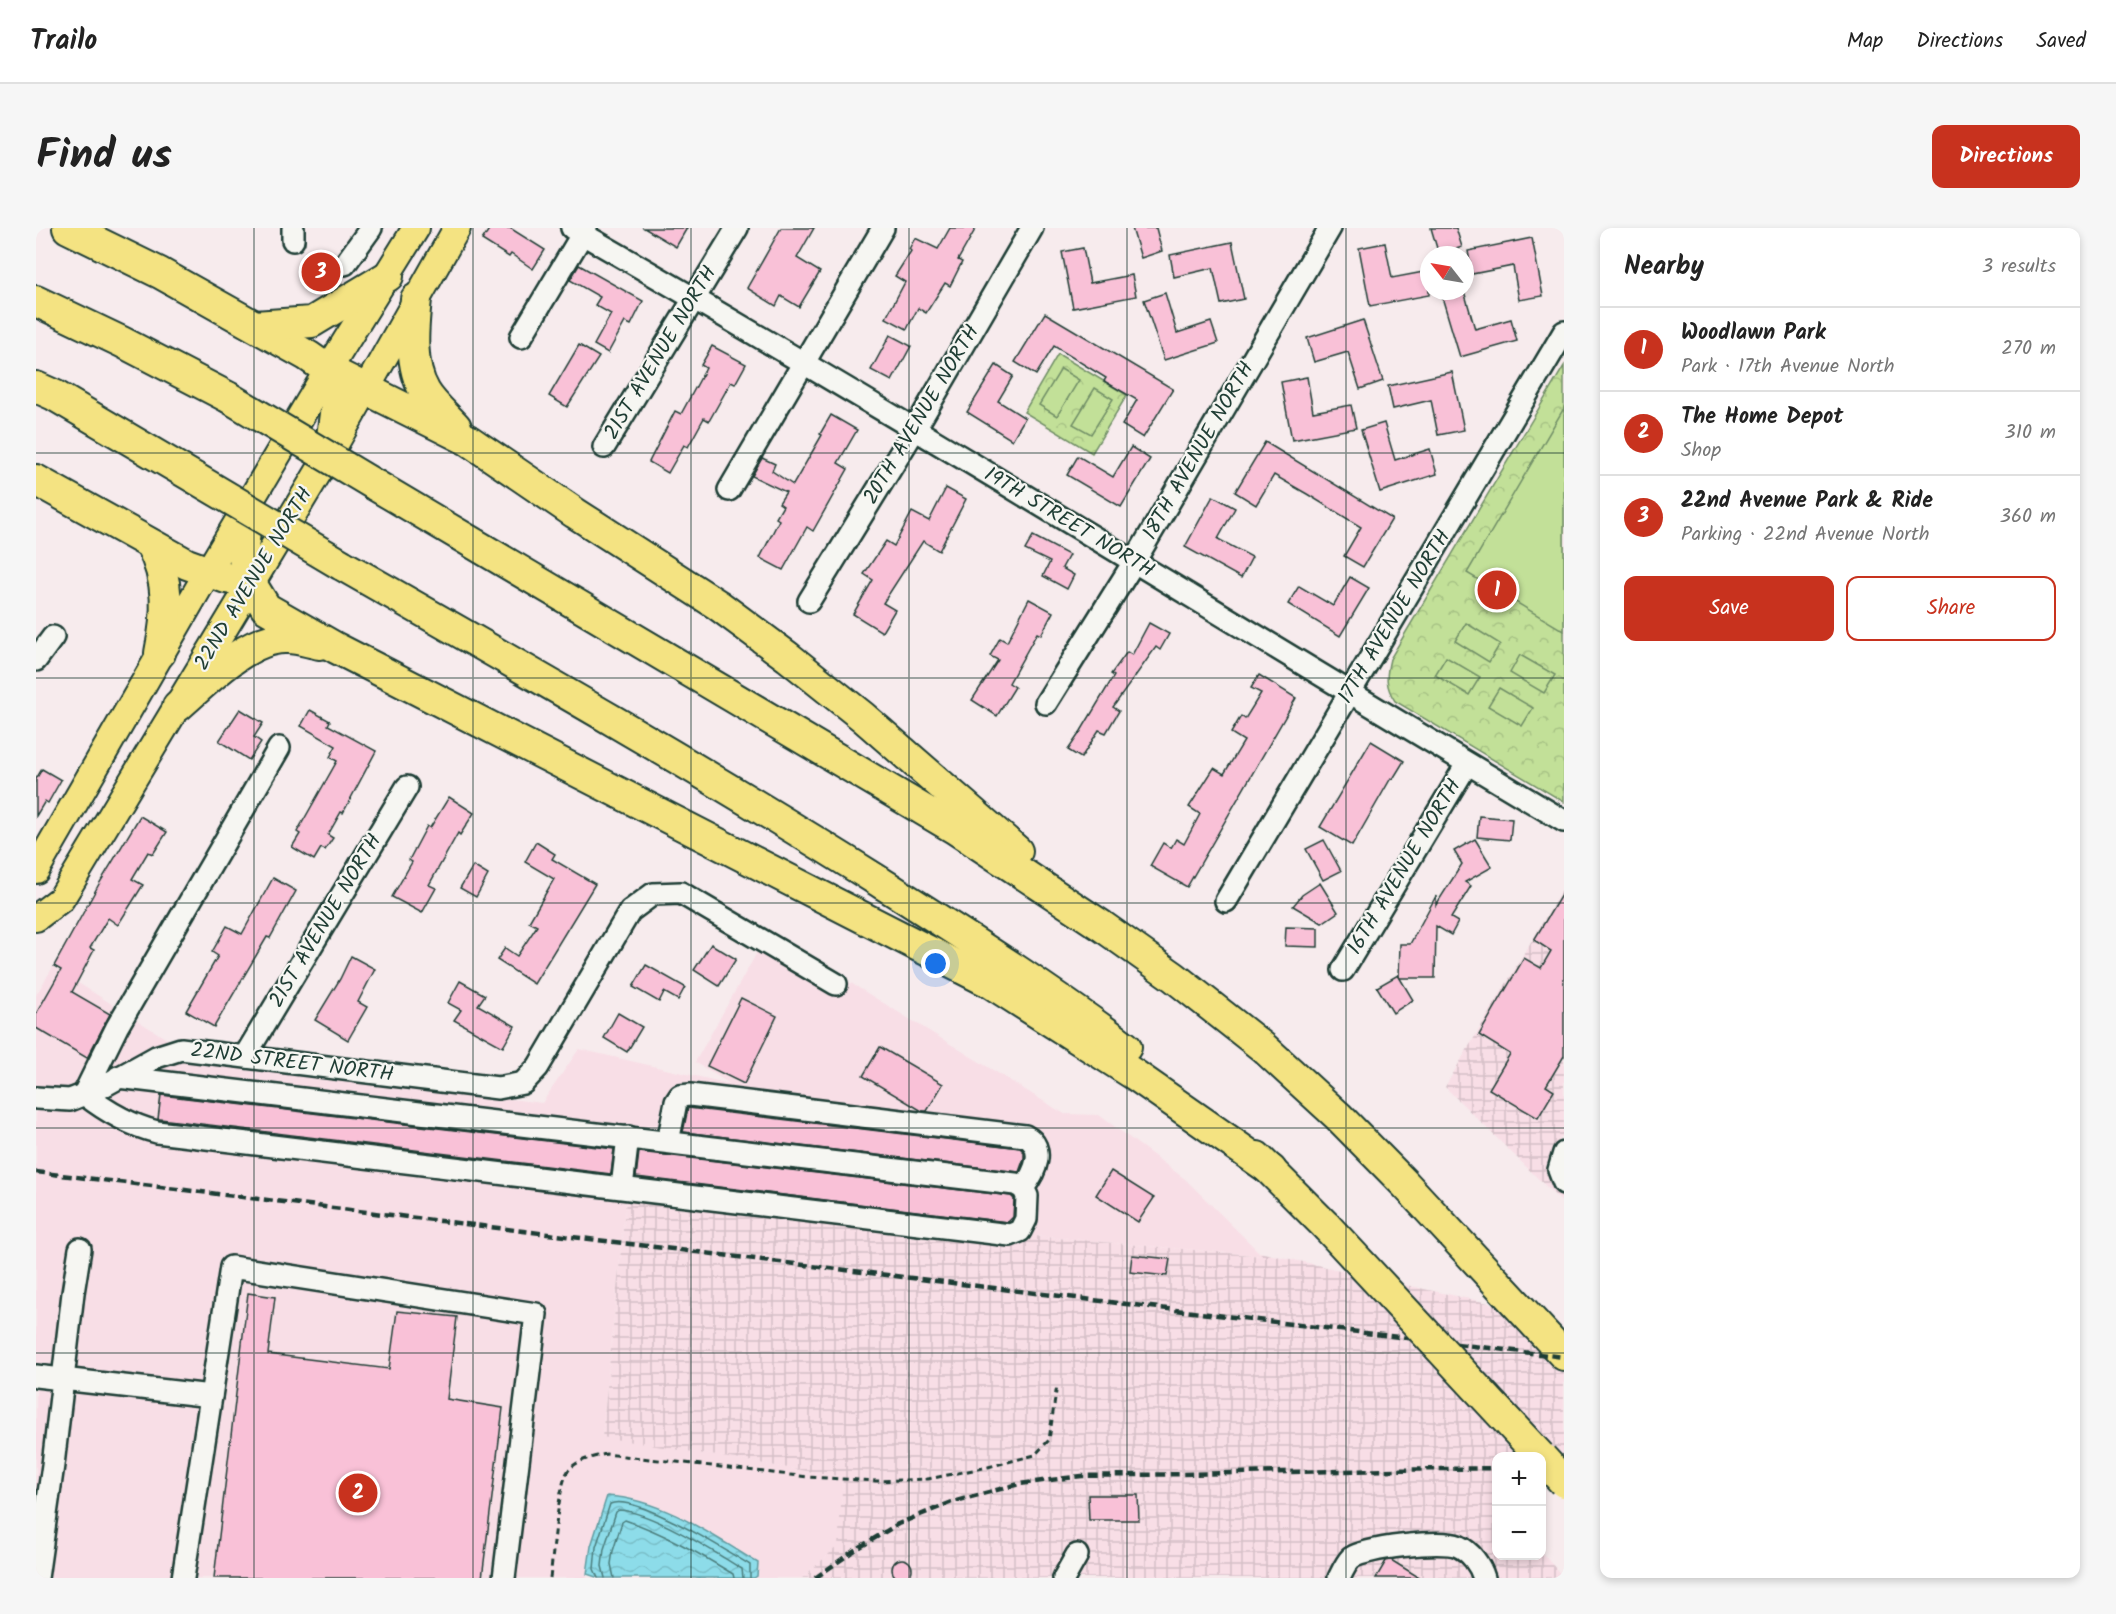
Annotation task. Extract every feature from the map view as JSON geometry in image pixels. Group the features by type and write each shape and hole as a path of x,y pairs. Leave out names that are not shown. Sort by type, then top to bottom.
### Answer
{"highway":[{"path":"68,228 160,273 308,356 328,370 468,440 575,513 718,605 863,717 1102,926"},
{"path":"255,326 312,322 388,276"},
{"path":"416,299 413,331 416,368 425,392 468,440"},
{"path":"36,301 228,397 954,828 1102,926 1183,984 1264,1048 1338,1116 1478,1261 1564,1355"},
{"path":"328,370 336,406 330,453"},
{"path":"36,387 54,395 342,565 586,704 777,818 1078,1011 1143,1060 1271,1170 1536,1452"},
{"path":"36,480 151,545 208,572 250,582"},
{"path":"249,503 243,546 245,567 250,582 266,609 336,648 991,983 1135,1075 1271,1170"},
{"path":"151,545 160,563 166,584 165,629 160,653"},
{"path":"178,706 249,647 265,641 287,638 336,648"},
{"path":"1546,1462 1564,1482"}],"main road":[{"name":"22ND AVENUE NORTH","path":"36,870 160,653 328,370 416,228"},
{"name":"22ND AVENUE NORTH","path":"36,918 61,899 250,582 330,453 457,228"}],"street":[{"name":"21ST AVENUE NORTH","path":"604,447 737,228"},
{"path":"729,490 883,228"},
{"name":"20TH AVENUE NORTH","path":"808,602 915,429 1032,228"},
{"name":"18TH AVENUE NORTH","path":"1046,704 1134,562 1330,228"},
{"name":"19TH STREET NORTH","path":"580,230 915,429 1564,821"},
{"path":"521,337 580,230"},
{"path":"345,264 367,234"},
{"name":"17TH AVENUE NORTH","path":"1226,901 1564,332"},
{"path":"36,660 53,637"},
{"path":"118,1077 1015,1184 1023,1188 1027,1196 1026,1219 1020,1231 1010,1235 157,1132 123,1121 102,1108 84,1094 122,1018 279,748"},
{"name":"16TH AVENUE NORTH","path":"1343,970 1467,764"},
{"name":"21ST AVENUE NORTH","path":"245,1056 407,786"},
{"name":"22ND STREET NORTH","path":"36,1098 70,1100 156,1057 181,1049 498,1088 523,1083 538,1067 630,911 653,894 681,893 836,984"},
{"path":"668,1142 676,1102 680,1096 690,1095 1025,1136 1033,1140 1037,1148 1036,1162 1030,1180 1023,1188"},
{"path":"622,1187 628,1137"},
{"path":"37,1578 49,1498 72,1293 80,1249"},
{"path":"183,1578 231,1267 537,1314 504,1578"},
{"path":"36,1376 211,1396"},
{"path":"1338,1578 1350,1559 1363,1553 1420,1544 1457,1546 1468,1552 1478,1563 1484,1578"},
{"path":"1064,1578 1077,1555"}],"path":[{"path":"550,1578 561,1492 568,1471 584,1459 606,1454 808,1477 876,1481 928,1479 1035,1455 1049,1440 1057,1385"}],"shaded area":[{"path":"1564,886 1564,1133 1553,1151 1551,1162 1548,1162 1549,1176 1564,1194 1564,1204 1445,1087"},
{"path":"759,949 841,977 1066,1115 1099,1115 1185,1179 1263,1256 626,1200 602,1436 843,1477 839,1546 802,1578 754,1578 757,1575 709,1533 667,1511 626,1497 591,1546 587,1578 36,1578 36,1107 183,1059 243,1065 249,1069 251,1066 542,1103 579,1049 730,1084 695,1062"},
{"path":"53,967 173,1042 68,1091 36,1089 36,995"},
{"path":"626,1200 1262,1256 1259,1252 1362,1275 1524,1452 1492,1452 1492,1560 1546,1560 1546,1558 1564,1578 802,1578 838,1546 843,1477 602,1437"},
{"path":"1392,1282 1516,1309 1564,1364 1564,1469"}],"green space":[{"path":"1058,354 1127,395 1092,453 1024,412"},
{"path":"1564,366 1564,802 1395,701 1389,690 1387,676 1390,659"},
{"path":"1061,369 1079,380 1057,416 1039,405"},
{"path":"1095,388 1113,399 1091,434 1073,424"},
{"path":"1564,408 1564,631 1467,573"},
{"path":"1466,623 1500,644 1489,662 1455,641"},
{"path":"1520,655 1555,675 1544,693 1510,673"},
{"path":"1446,657 1480,677 1469,695 1435,675"},
{"path":"1499,688 1533,708 1522,726 1488,706"}],"water":[{"path":"607,1496 647,1504 705,1530 758,1563 757,1576 754,1578 599,1578 587,1574 591,1546"}],"building":[{"path":"490,228 510,228 545,250 533,269 511,254 509,257 482,240"},
{"path":"644,228 687,228 676,247"},
{"path":"781,228 814,228 797,258 820,272 799,307 781,296 776,306 747,288"},
{"path":"950,228 976,228 958,260 962,262 950,286 945,283 926,313 918,308 907,329 886,318 905,282 895,276 911,251 909,249 915,238 938,249"},
{"path":"1132,228 1156,228 1162,251 1141,258"},
{"path":"1431,228 1456,228 1462,246 1436,246"},
{"path":"1532,238 1543,296 1519,300 1513,266 1474,274 1474,250"},
{"path":"1232,242 1244,299 1221,304 1213,268 1174,277 1170,255"},
{"path":"1385,243 1392,278 1420,273 1420,297 1370,306 1359,248"},
{"path":"1083,248 1090,283 1132,275 1136,296 1073,308 1062,252"},
{"path":"579,265 643,301 631,325 625,322 608,353 594,345 611,314 595,305 600,297 570,280"},
{"path":"1165,293 1177,333 1211,322 1218,343 1164,360 1144,300"},
{"path":"1443,300 1467,300 1475,329 1511,319 1517,341 1460,357"},
{"path":"1045,313 1173,389 1143,438 1122,425 1137,400 1104,381 1106,378 1054,346 1036,375 1015,362"},
{"path":"1363,320 1383,381 1360,389 1348,352 1314,362 1307,338"},
{"path":"890,335 911,346 892,381 871,370"},
{"path":"579,345 599,357 567,407 549,396"},
{"path":"712,346 746,364 735,384 731,382 709,421 704,418 688,447 684,445 668,473 649,462 675,411 681,414 706,368 701,365"},
{"path":"996,365 1013,376 998,401 1025,418 1012,440 967,412"},
{"path":"1452,372 1464,430 1438,435 1431,400 1393,409 1388,386"},
{"path":"1307,377 1313,412 1351,405 1356,428 1292,440 1281,382"},
{"path":"831,415 857,430 838,463 848,469 813,531 807,527 783,570 760,558 779,520 776,518 783,506 779,503 786,492 752,476 762,458 775,464 772,471 793,485"},
{"path":"1384,423 1395,460 1430,449 1437,474 1380,492 1361,430"},
{"path":"1265,442 1392,519 1363,567 1344,556 1361,527 1307,494 1274,475 1256,505 1235,492"},
{"path":"1131,447 1150,459 1121,507 1067,475 1078,456 1113,477"},
{"path":"946,488 966,499 939,551 923,541 883,603 895,610 882,632 853,614 873,580 864,574 886,541 894,546 912,512 929,521"},
{"path":"1213,496 1235,508 1218,539 1252,557 1241,578 1185,547"},
{"path":"1033,536 1069,555 1062,568 1074,575 1067,589 1043,576 1050,562 1025,550"},
{"path":"1350,577 1369,588 1340,636 1288,604 1299,586 1333,606"},
{"path":"1029,599 1053,612 1041,635 1037,633 1009,683 1015,687 997,716 972,700 998,660 990,656 1000,638 1007,642"},
{"path":"1149,623 1169,634 1160,650 1156,647 1113,707 1119,711 1106,733 1099,730 1081,758 1068,750 1114,676 1111,674 1127,652 1132,655"},
{"path":"1259,675 1296,698 1187,887 1150,866 1163,843 1171,848 1176,839 1184,844 1200,814 1189,807 1214,768 1224,774 1244,741 1231,733 1241,716 1245,719 1261,693 1251,688"},
{"path":"240,709 263,723 254,737 261,742 249,760 219,741"},
{"path":"310,710 330,721 328,725 376,751 343,813 341,812 328,835 333,838 325,850 321,848 314,860 292,847 300,834 297,832 337,761 330,757 336,746 301,726"},
{"path":"1371,741 1404,761 1393,779 1391,778 1352,846 1320,827"},
{"path":"42,769 61,780 48,803 45,801 36,816 36,779"},
{"path":"449,797 474,813 460,835 458,833 429,885 436,888 422,913 392,897 412,862 409,860 427,826 430,828"},
{"path":"140,816 167,832 153,854 148,852 132,879 143,885 118,925 108,918 90,948 94,950 72,992 110,1014 87,1058 36,1028 36,1014 61,970 54,966"},
{"path":"1479,816 1512,819 1510,840 1477,837"},
{"path":"1475,839 1492,867 1465,882 1471,886 1451,918 1458,922 1451,935 1436,926 1435,978 1399,978 1400,944 1410,944 1436,896 1436,905 1462,864 1454,851"},
{"path":"1324,840 1341,871 1323,880 1306,849"},
{"path":"536,842 555,854 552,859 595,884 534,984 497,960 505,948 517,956 537,926 529,922 554,879 525,862"},
{"path":"473,866 488,875 476,897 460,888"},
{"path":"273,878 296,891 270,938 267,937 214,1027 186,1011 218,956 212,952 227,926 242,934"},
{"path":"1320,883 1338,912 1322,923 1293,906 1302,895"},
{"path":"1564,890 1564,1056 1546,1086 1554,1091 1538,1118 1489,1089 1510,1054 1479,1035 1524,958 1541,968 1551,951 1534,940"},
{"path":"1286,927 1318,928 1318,947 1285,946"},
{"path":"711,944 736,959 719,986 694,970"},
{"path":"351,956 375,969 358,1002 367,1007 348,1040 315,1020"},
{"path":"646,965 685,987 678,1000 664,992 659,1002 633,987"},
{"path":"1398,975 1413,1000 1393,1013 1377,987"},
{"path":"460,981 485,995 478,1005 515,1026 503,1047 454,1020 461,1010 448,1003"},
{"path":"741,998 777,1016 744,1084 707,1066"},
{"path":"618,1013 642,1027 627,1052 604,1038"},
{"path":"880,1047 943,1084 927,1111 922,1111 863,1076"},
{"path":"161,1095 614,1149 611,1174 158,1119"},
{"path":"688,1108 1020,1148 1024,1152 1024,1158 1019,1172 683,1132"},
{"path":"639,1152 1011,1196 1014,1199 1013,1217 1008,1222 636,1177"},
{"path":"1111,1171 1154,1198 1138,1222 1096,1195"},
{"path":"1132,1255 1170,1259 1167,1276 1130,1272"},
{"path":"248,1293 275,1297 268,1354 389,1369 397,1311 457,1317 447,1399 503,1408 482,1578 214,1578"},
{"path":"1088,1495 1138,1495 1139,1520 1089,1520"},
{"path":"902,1559 909,1562 912,1569 909,1576 902,1579 895,1576 892,1569 895,1562"},
{"path":"1391,1560 1420,1578 1376,1578 1386,1561"}],"railway":[{"path":"36,1172 1564,1357"},
{"path":"1546,1467 1564,1466"},
{"path":"815,1578 898,1524 952,1502 1019,1484 1082,1476 1492,1468"}],"place":[{"name":"22nd Avenue Park & Ride","path":"321,272"},
{"name":"Woodlawn Park","path":"1497,590"},
{"name":"The Home Depot","path":"358,1493"}]}
